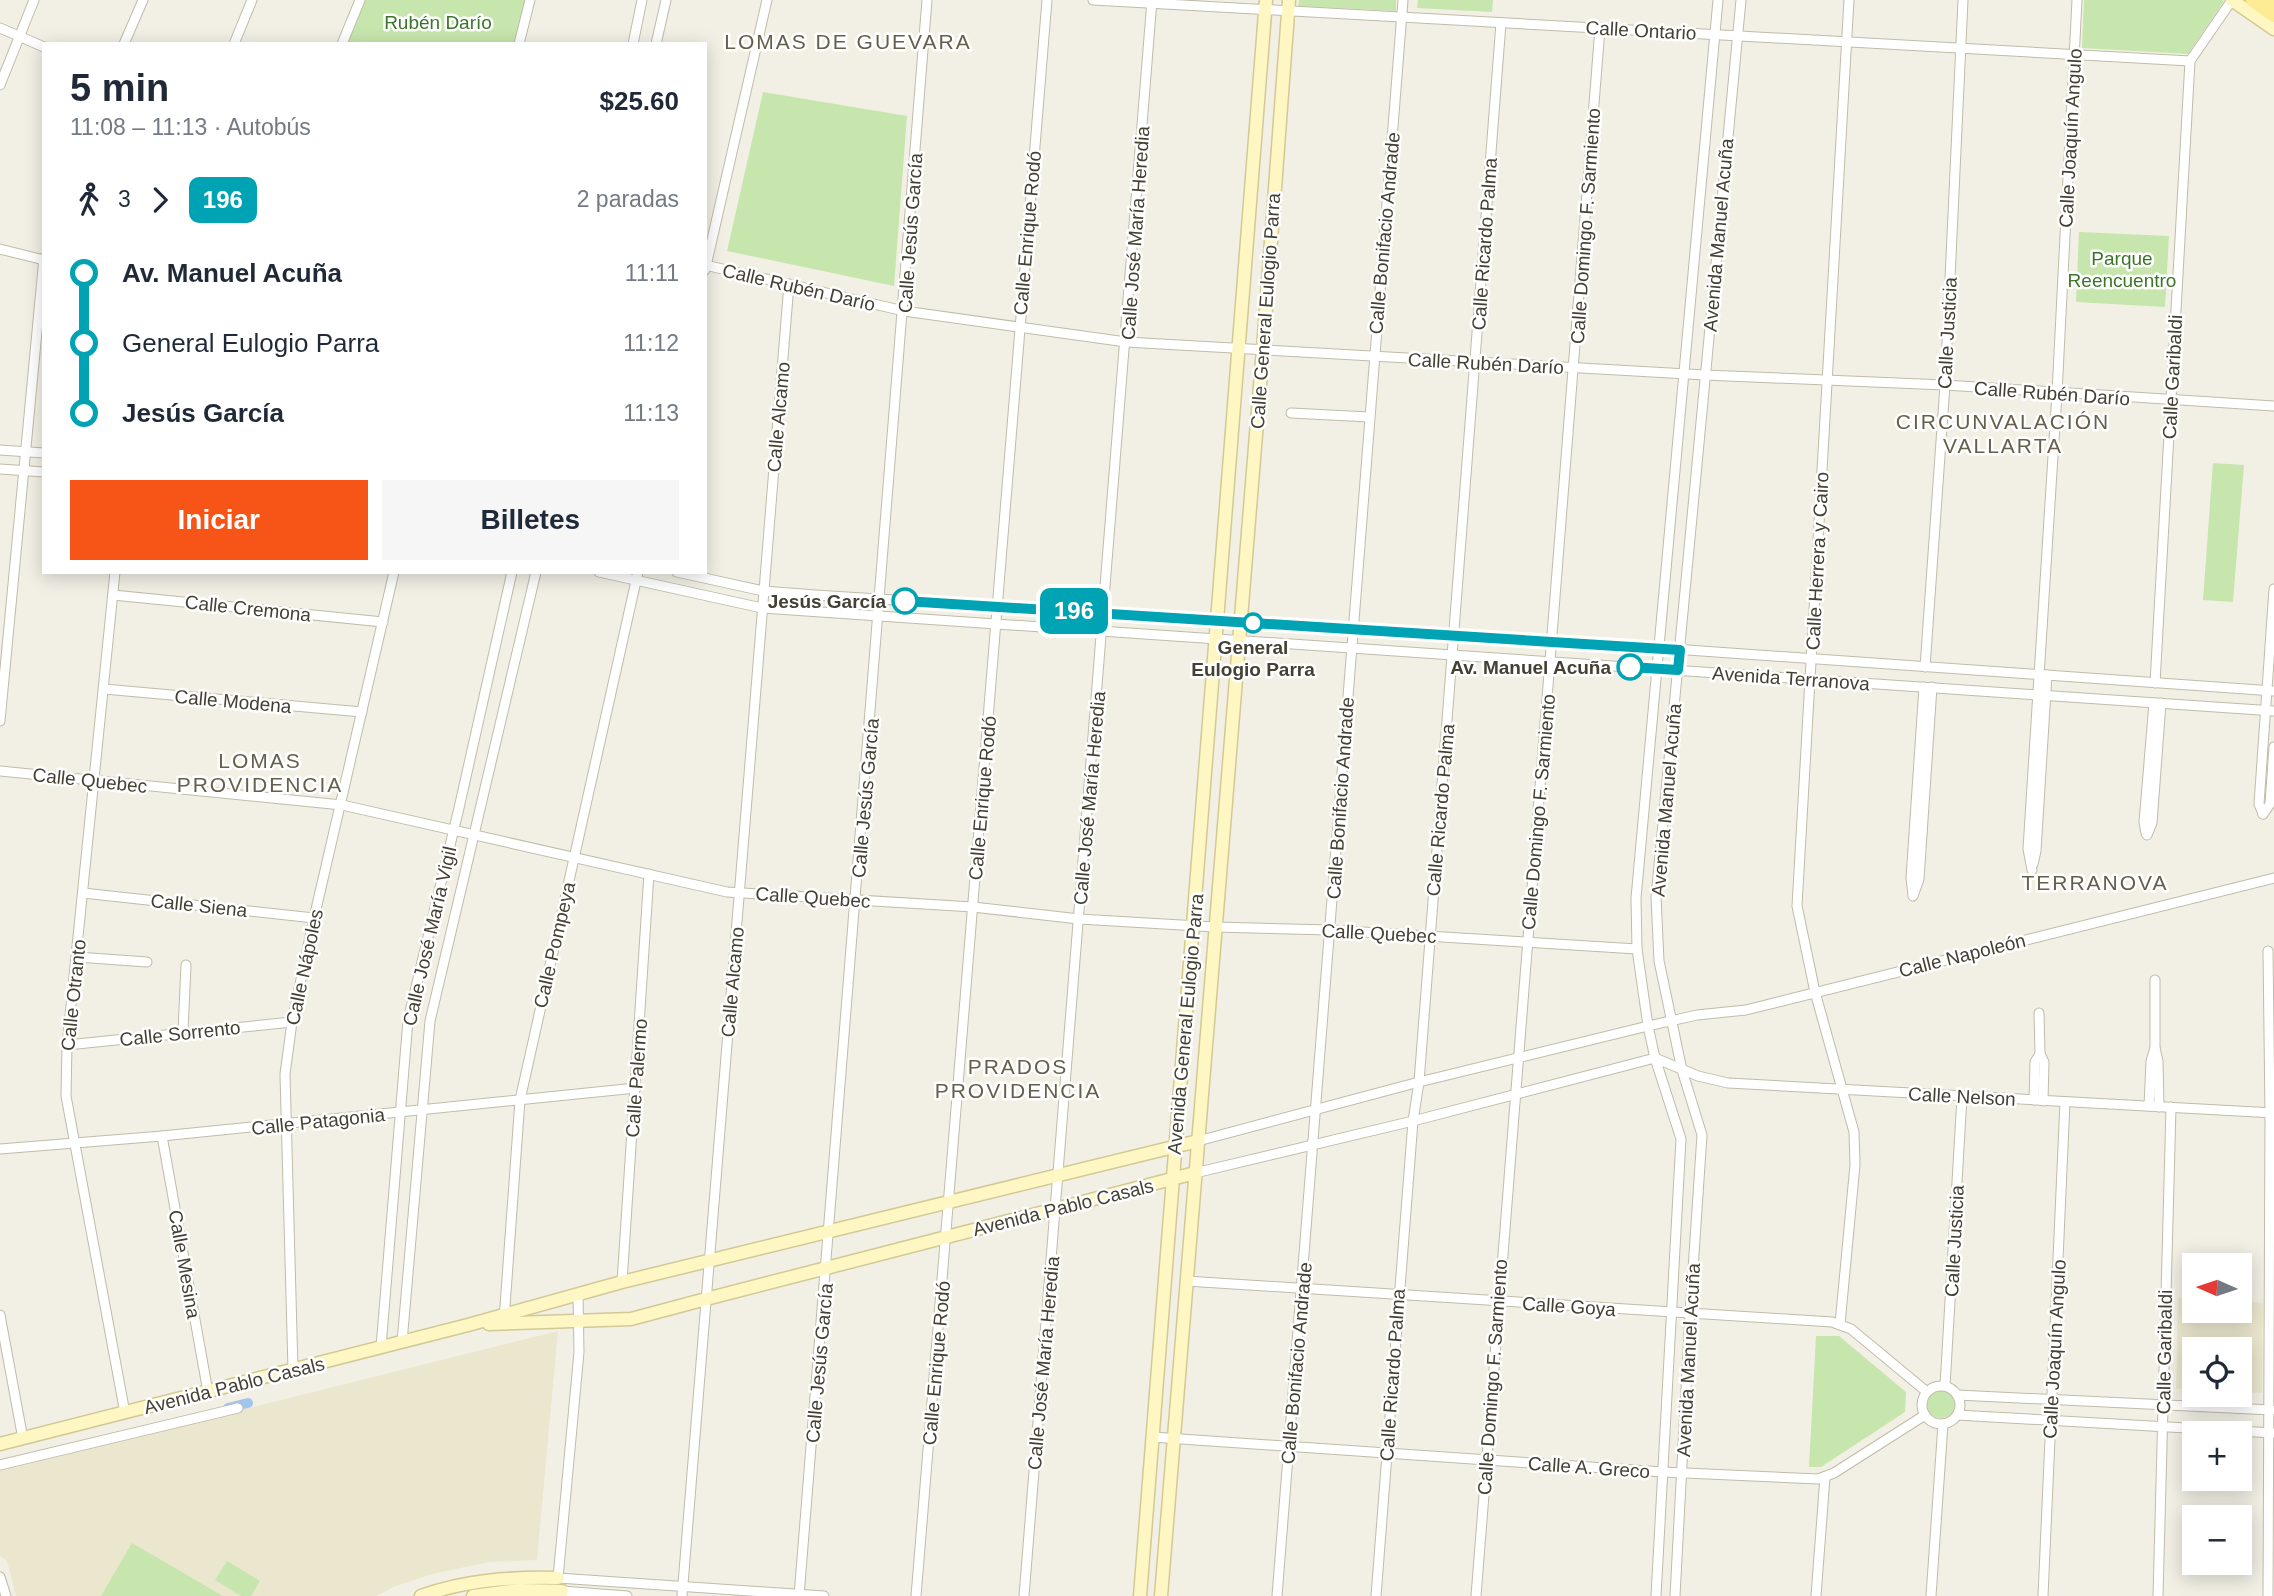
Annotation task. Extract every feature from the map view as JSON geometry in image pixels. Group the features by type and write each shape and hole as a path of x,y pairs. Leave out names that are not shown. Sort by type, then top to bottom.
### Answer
{"main road":[{"path":"2253,0 2274,15"}],"street":[{"path":"0,85 34,0"},
{"path":"125,42 143,0"},
{"path":"235,42 252,0"},
{"path":"343,42 360,0"},
{"path":"520,42 530,0"},
{"path":"633,42 642,0"},
{"path":"656,42 666,0"},
{"path":"707,263 767,0"},
{"name":"Calle Jesús García","path":"799,1595 928,0"},
{"name":"Calle Enrique Rodó","path":"916,1596 998,607 1018,327 1047,0"},
{"name":"Calle Ontario","path":"1093,0 1288,5 1401,18 2190,61"},
{"name":"Calle Bonifacio Andrade","path":"1277,1596 1403,0"},
{"name":"Avenida Manuel Acuña","path":"1656,1596 1681,1139 1678,1122 1655,1058 1648,1026 1637,949 1636,898 1718,0"},
{"name":"Avenida Manuel Acuña","path":"1675,1596 1702,1135 1682,1070 1671,1021 1659,961 1656,919 1741,0"},
{"name":"Calle Herrera y Cairo","path":"1840,1324 1855,1149 1854,1132 1815,992 1797,906 1849,0"},
{"name":"Calle Justicia","path":"1925,667 1945,385 1964,0"},
{"name":"Calle Joaquín Angulo","path":"2042,695 2077,0"},
{"path":"2190,61 2232,0 2274,29"},
{"name":"Calle José María Heredia","path":"1024,1596 1152,2"},
{"name":"Calle General Eulogio Parra","path":"1218,621 1266,5"},
{"name":"Calle General Eulogio Parra","path":"1240,622 1288,5"},
{"name":"Calle Ricardo Palma","path":"1376,1596 1455,635 1501,23"},
{"path":"0,28 42,46"},
{"name":"Calle Domingo F. Sarmiento","path":"1476,1596 1600,28"},
{"name":"Calle Garibaldi","path":"2155,683 2190,61"},
{"path":"0,249 42,259"},
{"name":"Calle Rubén Darío","path":"707,267 904,311 1126,342 1705,375 1945,385 2274,406"},
{"path":"0,720 42,279"},
{"name":"Calle Alcamo","path":"682,1596 789,284"},
{"path":"1291,413 1369,417"},
{"path":"0,450 42,453"},
{"path":"0,469 42,472"},
{"name":"Calle Otranto","path":"115,574 67,1045 66,1096 125,1413"},
{"name":"Calle Nápoles","path":"293,1370 285,1074 292,1022 314,918 394,574"},
{"name":"Calle José María Vigil","path":"382,1347 408,1020 513,574"},
{"name":"Calle José María Vigil","path":"401,1342 430,1021 536,574"},
{"name":"Avenida Terranova","path":"618,574 637,576 762,608 2270,710"},
{"name":"Avenida Terranova","path":"686,574 763,591 1659,648 2271,691"},
{"name":"Calle Pompeya","path":"504,1319 520,1100 637,576"},
{"path":"2274,589 2270,710 2259,804 2263,814 2270,804 2274,747"},
{"name":"Calle Cremona","path":"113,595 383,622"},
{"name":"Avenida General Eulogio Parra","path":"1140,1596 1218,621"},
{"name":"Avenida General Eulogio Parra","path":"1161,1596 1240,622"},
{"path":"1923,761 1911,877 1913,896 1919,879 1928,687"},
{"name":"Calle Modena","path":"104,689 362,712"},
{"path":"2042,695 2036,851 2032,870 2028,849 2042,695"},
{"path":"2155,734 2152,823 2147,835 2144,822 2158,703"},
{"path":"2262,764 2273,765"},
{"name":"Calle Quebec","path":"0,771 341,805 740,893 973,907 1079,919 1330,930 1637,949"},
{"name":"Calle Palermo","path":"622,1282 649,874"},
{"name":"Calle Napoleón","path":"1648,1026 1697,1014 1746,1010 2274,878"},
{"name":"Calle Siena","path":"83,892 314,918"},
{"path":"2268,951 2272,1112 2272,1433 2268,1596"},
{"path":"76,957 147,962"},
{"path":"183,1032 186,965"},
{"path":"2154,1106 2151,1061 2155,1048 2155,980"},
{"path":"2038,1100 2039,1076 2035,1062 2042,1058 2039,1013"},
{"name":"Calle Sorrento","path":"67,1045 292,1022"},
{"name":"Avenida Pablo Casals","path":"0,1444 468,1325 504,1319 622,1282 1175,1147 1419,1082 1648,1026"},
{"name":"Avenida Pablo Casals","path":"504,1319 631,1319 1195,1173 1514,1096 1655,1058"},
{"name":"Calle Nelson","path":"1655,1058 1682,1070 1728,1083 2272,1112"},
{"name":"Calle Patagonia","path":"0,1149 162,1136 636,1088"},
{"name":"Calle Justicia","path":"1945,1386 1962,1097"},
{"name":"Calle Joaquín Angulo","path":"2043,1596 2065,1102"},
{"name":"Calle Garibaldi","path":"2158,1596 2171,1107"},
{"name":"Calle Mesina","path":"162,1136 208,1392"},
{"name":"Calle Goya","path":"1186,1281 1840,1324"},
{"path":"558,1578 580,1321 578,1294"},
{"path":"0,1315 23,1439"},
{"path":"1840,1324 1851,1329 1927,1392"},
{"path":"1937,1386 1945,1386 1957,1395 1960,1403 1957,1415 1943,1424 1933,1422 1925,1415 1923,1403 1927,1392 1937,1386"},
{"path":"1957,1395 2272,1410"},
{"path":"0,1465 238,1408"},
{"name":"Calle A. Greco","path":"1152,1437 1663,1472 1807,1479 1825,1477 1925,1415"},
{"path":"1957,1415 2272,1433"},
{"path":"1931,1596 1943,1424"},
{"path":"1816,1596 1825,1477"},
{"path":"0,1577 6,1596"},
{"path":"421,1596 444,1589 512,1577 683,1585 824,1596"},
{"path":"473,1596 519,1590 627,1596"}],"shaded area":[{"path":"2178,1298 2182,1298 2182,1323 2252,1323 2252,1302 2263,1303 2262,1393 2252,1393 2252,1337 2182,1337 2182,1389 2176,1389"},
{"path":"558,1331 537,1560 489,1562 432,1574 376,1596 16,1596 7,1561 0,1556 0,1470"}],"green space":[{"name":"Rubén Darío","path":"364,0 526,0 515,42 347,42"},
{"path":"1299,0 1396,0 1396,11 1298,6"},
{"path":"1418,0 1493,0 1492,12 1417,8"},
{"path":"2084,0 2224,1 2188,54 2082,48"},
{"path":"763,92 907,116 894,286 727,251"},
{"name":"Parque Reencuentro","path":"2079,232 2169,236 2165,307 2076,302"},
{"path":"2213,463 2244,465 2233,602 2203,600"},
{"path":"1816,1336 1839,1336 1906,1392 1905,1412 1821,1467 1809,1467"},
{"path":"1941,1390 1951,1394 1955,1404 1951,1414 1941,1418 1931,1414 1927,1404 1931,1394"},
{"path":"132,1543 223,1596 101,1596"},
{"path":"227,1561 260,1581 251,1596 241,1596 215,1580"}],"waterway":[{"path":"228,1408 248,1403"}],"bus line":[{"name":"196","path":"905,601 1680,650 1678,670 1630,667"}],"place":[{"name":"Jesús García","path":"905,601"},
{"name":"General Eulogio Parra","path":"1253,623"},
{"name":"Av. Manuel Acuña","path":"1630,667"}],"district":[{"name":"LOMAS DE GUEVARA","path":"848,42"},
{"name":"CIRCUNVALACIÓN VALLARTA","path":"2003,434"},
{"name":"LOMAS PROVIDENCIA","path":"260,773"},
{"name":"TERRANOVA","path":"2095,883"},
{"name":"PRADOS PROVIDENCIA","path":"1018,1079"}]}
